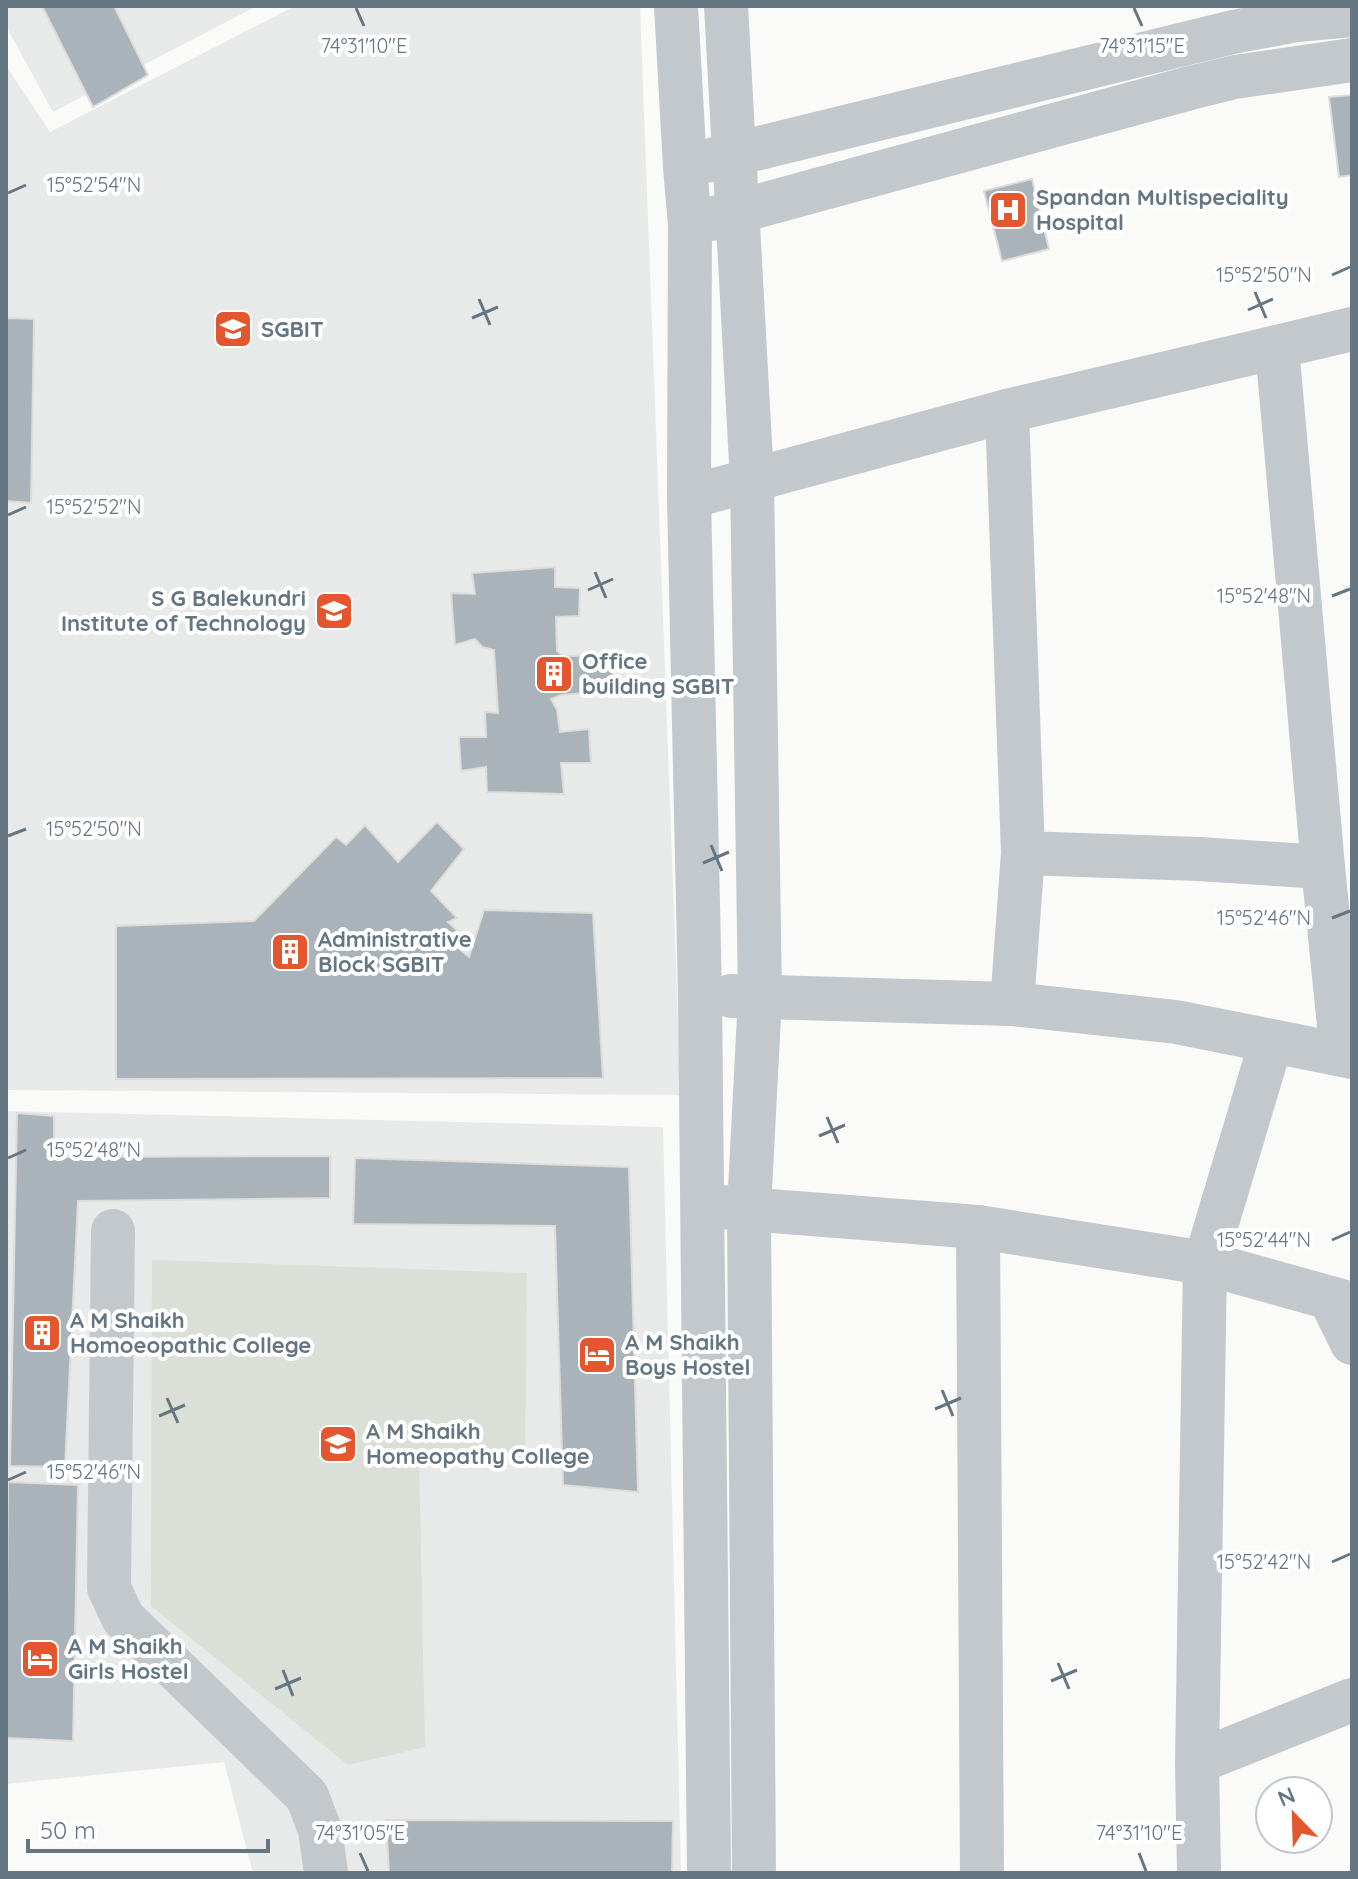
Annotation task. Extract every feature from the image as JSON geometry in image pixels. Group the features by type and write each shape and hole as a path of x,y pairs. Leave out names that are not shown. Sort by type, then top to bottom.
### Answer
{"street":[{"path":"676,6 690,225 689,497 700,995 709,1873"},
{"path":"726,6 752,480 760,997 749,1209 754,1873"},
{"path":"685,167 1233,32 1297,20 1352,15"},
{"path":"690,225 1194,87 1235,77 1352,60"},
{"path":"689,497 1007,411 1352,329"},
{"path":"700,995 1012,1004 1176,1022 1347,1056 1323,867 1277,347"},
{"path":"1007,411 1023,853 1012,1004"},
{"path":"1023,853 1323,867"},
{"path":"1199,1873 1197,1762 1205,1263 1271,1042"},
{"path":"702,1205 978,1227 1205,1263 1341,1301 1352,1343"},
{"path":"978,1227 982,1873"},
{"path":"113,1231 109,1588 123,1618 307,1796 320,1830 326,1873"},
{"path":"1197,1762 1352,1700"}],"shaded area":[{"path":"6,6 257,6 53,112 6,26"},
{"name":"S G Balekundri Institute of Technology","path":"295,6 640,6 681,1095 6,1090 6,66 50,132"},
{"name":"A M Shaikh Homeopathy College","path":"6,1111 663,1127 681,1873 253,1873 224,1762 6,1784"},
{"path":"152,1260 527,1273 525,1460 419,1457 425,1747 348,1765 151,1606"}],"building":[{"path":"42,6 114,6 148,75 93,107"},
{"path":"1352,95 1352,175 1339,177 1329,97"},
{"path":"1032,179 1049,249 1002,261 984,191"},
{"path":"6,318 34,319 31,503 6,501"},
{"name":"Office building SGBIT","path":"555,567 555,587 580,588 579,616 556,617 557,651 563,656 612,655 613,691 561,695 551,699 557,710 560,732 589,729 591,763 561,763 564,794 487,792 486,767 461,771 459,737 486,737 485,712 498,713 494,650 482,647 475,639 455,645 451,593 475,594 472,573"},
{"name":"Administrative Block SGBIT","path":"437,822 464,849 431,891 457,918 448,922 463,936 457,947 469,957 484,910 593,913 603,1078 116,1079 116,926 254,921 336,837 346,845 365,825 398,862"},
{"name":"A M Shaikh Homoeopathic College","path":"17,1113 54,1116 54,1157 330,1156 330,1198 78,1201 65,1467 10,1466"},
{"name":"A M Shaikh Boys Hostel","path":"355,1158 629,1167 638,1492 563,1485 555,1226 353,1224"},
{"name":"A M Shaikh Girls Hostel","path":"8,1482 78,1485 73,1741 6,1738"},
{"path":"386,1820 673,1821 672,1873 389,1873"}],"place":[{"name":"Spandan Multispeciality Hospital","path":"1008,210"},
{"name":"SGBIT","path":"233,329"},
{"name":"S G Balekundri Institute of Technology","path":"334,611"},
{"name":"Office building SGBIT","path":"554,674"},
{"name":"Administrative Block SGBIT","path":"290,952"},
{"name":"A M Shaikh Homoeopathic College","path":"42,1333"},
{"name":"A M Shaikh Boys Hostel","path":"597,1355"},
{"name":"A M Shaikh Homeopathy College","path":"338,1444"},
{"name":"A M Shaikh Girls Hostel","path":"40,1659"}]}
